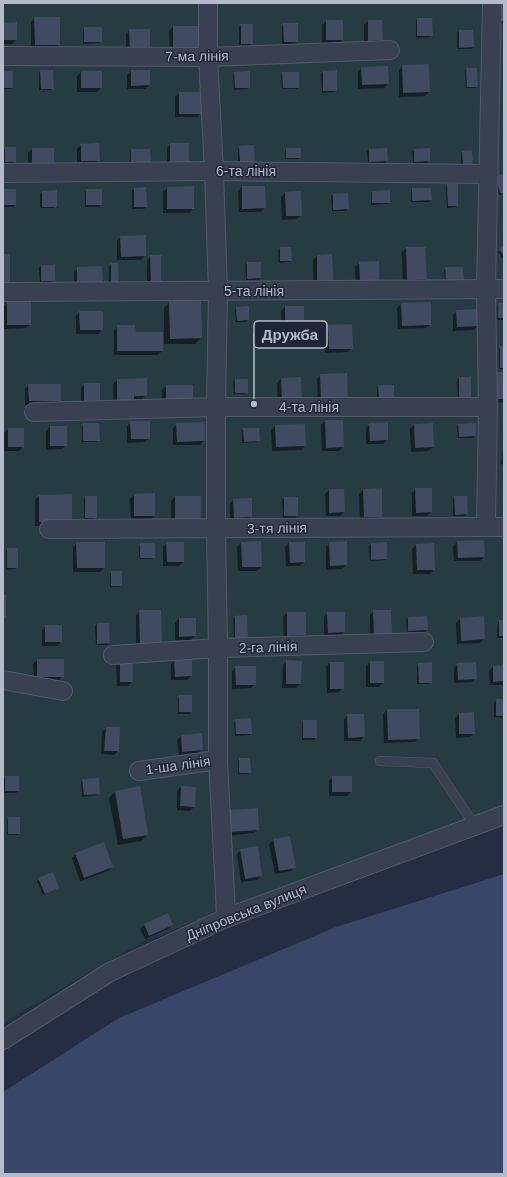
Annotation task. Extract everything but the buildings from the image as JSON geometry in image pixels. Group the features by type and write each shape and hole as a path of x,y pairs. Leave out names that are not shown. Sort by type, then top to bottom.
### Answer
{"street":[{"path":"208,3 208,57 218,291 216,407 218,760 226,918"},
{"path":"486,526 488,407 486,289 492,3"},
{"name":"7-ма лінія","path":"3,56 208,57 390,50"},
{"name":"6-та лінія","path":"3,173 214,171 488,174"},
{"name":"5-та лінія","path":"3,292 504,289"},
{"name":"4-та лінія","path":"34,412 216,407 488,407"},
{"name":"3-тя лінія","path":"49,529 504,527"},
{"name":"2-га лінія","path":"113,655 218,648 424,642"},
{"path":"3,680 64,691"},
{"name":"1-ша лінія","path":"139,770 218,760"},
{"name":"Дніпровська вулиця","path":"3,1040 110,972 226,918 504,815"}],"lane":[{"path":"380,761 433,763 475,826"}],"green space":[{"path":"3,3 504,3 504,806 146,940 21,1012 3,1024"}],"water":[{"path":"504,874 504,1174 3,1174 3,1092 119,1018 336,927"}],"place":[{"name":"Дружба","path":"254,404"}]}
